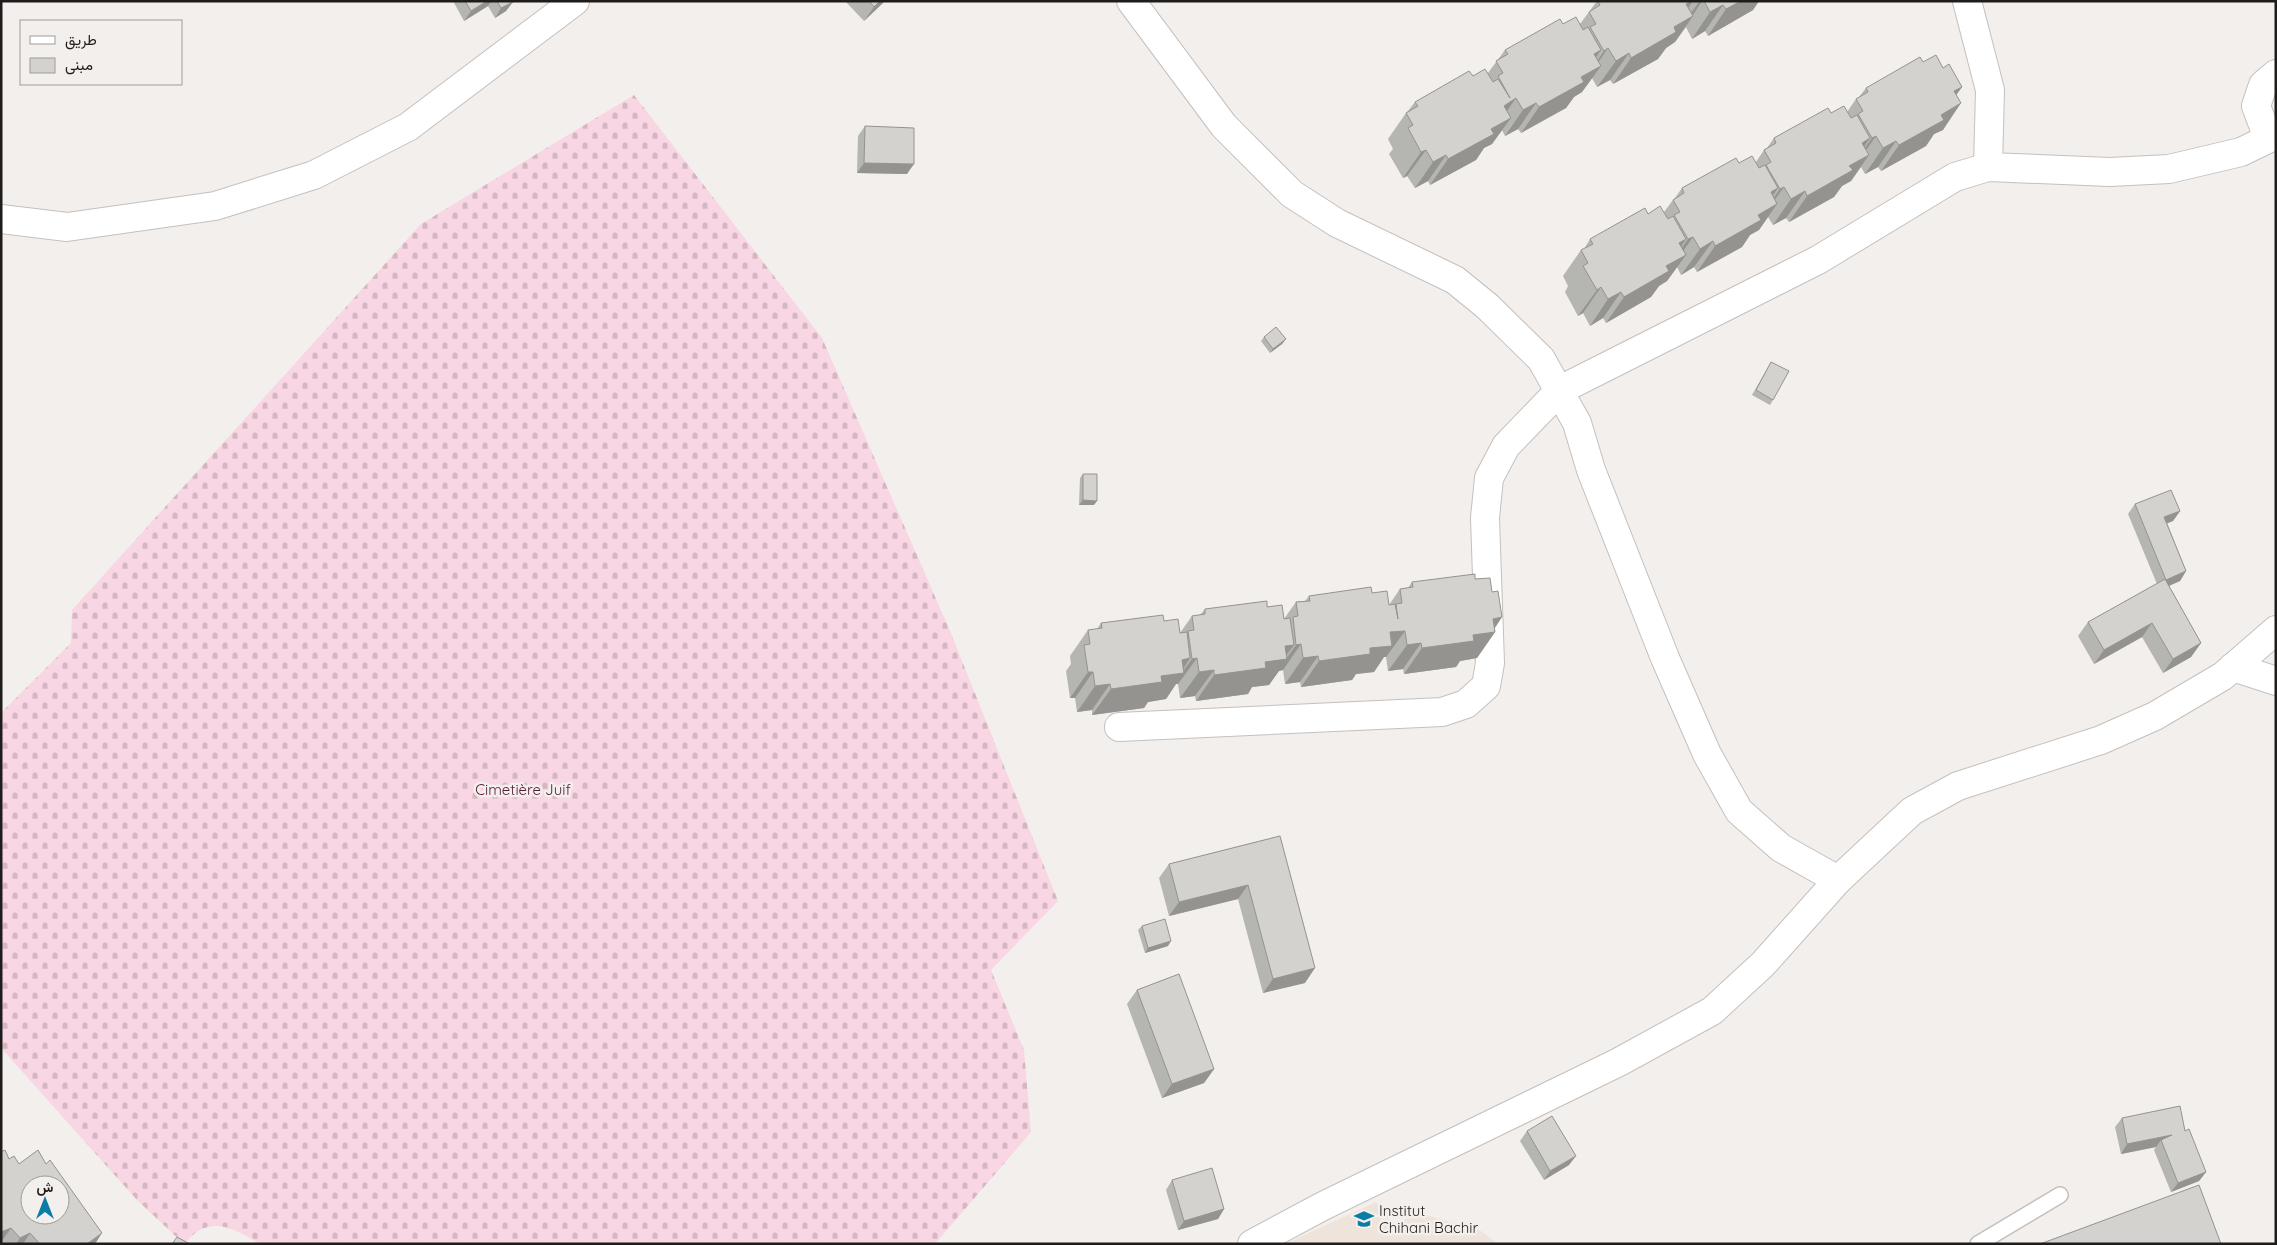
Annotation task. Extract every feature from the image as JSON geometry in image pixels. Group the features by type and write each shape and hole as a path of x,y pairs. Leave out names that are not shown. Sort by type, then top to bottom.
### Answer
{"street":[{"path":"1,219 67,227 215,206 314,175 408,127 576,1"},
{"path":"1131,1 1224,126 1292,194 1336,223 1455,280 1488,306 1541,359 1577,423 1591,470 1665,658 1707,754 1739,811 1781,848 1838,880"},
{"path":"1967,1 1990,90 1988,167"},
{"path":"1119,727 1442,712 1466,704 1486,686 1490,663 1485,518 1488,478 1506,446 1560,390 1818,260 1954,177 1988,167 2110,172 2169,169 2241,152 2272,137 2256,106 2263,85 2276,74"},
{"path":"1252,1244 1323,1206 1619,1062 1712,1011 1764,964 1838,880 1912,811 1958,786 2101,740 2154,716 2223,676 2276,630"},
{"path":"2233,667 2276,680"}],"lane":[{"path":"1978,1244 2060,1195"}],"shaded area":[{"name":"Institut Chihani Bachir","path":"1376,1202 1395,1226 1416,1212 1481,1231 1498,1244 1285,1244"}],"green space":[{"name":"Cimetière Juif","path":"634,95 822,338 950,631 1058,901 991,970 1024,1050 1031,1132 935,1244 260,1244 230,1228 214,1226 198,1231 184,1244 137,1200 1,1048 1,713 71,643 72,610 421,224"}],"building":[{"path":"465,1 487,1 471,11"},
{"path":"497,1 513,1 513,2 501,8"},
{"path":"869,1 880,1 874,7"},
{"path":"1598,1 1692,1 1686,4 1693,16 1674,27 1676,32 1631,58 1629,53 1616,61 1608,48 1604,51 1590,27 1596,24 1589,12 1600,5"},
{"path":"1704,1 1741,1 1726,9 1723,5 1710,12"},
{"path":"1576,17 1583,30 1588,27 1601,50 1594,54 1601,66 1581,77 1584,82 1539,107 1536,103 1523,110 1516,98 1504,106 1511,118 1491,129 1494,134 1448,159 1446,155 1433,162 1426,150 1421,152 1408,128 1413,125 1406,113 1418,106 1415,102 1469,71 1473,76 1485,69 1493,82 1498,79 1510,98 1498,76 1503,73 1496,61 1508,54 1505,50 1560,19 1563,24"},
{"path":"1936,55 1943,68 1949,64 1962,87 1954,91 1961,103 1941,115 1944,120 1899,145 1896,141 1883,148 1876,136 1872,138 1858,114 1863,111 1856,99 1868,92 1866,88 1920,57 1923,62"},
{"path":"1844,106 1851,118 1857,115 1870,138 1862,143 1869,155 1849,166 1853,170 1807,196 1805,191 1791,199 1784,187 1780,189 1766,165 1771,162 1764,150 1776,143 1774,138 1828,108 1831,113"},
{"path":"865,126 914,128 914,164 864,163"},
{"path":"1752,156 1759,168 1765,165 1778,188 1771,192 1777,204 1758,215 1761,220 1715,246 1713,241 1700,249 1693,237 1688,239 1674,215 1680,212 1673,200 1684,193 1682,188 1736,158 1739,163"},
{"path":"1660,206 1668,219 1673,216 1686,239 1679,243 1686,255 1666,266 1669,271 1624,297 1621,292 1608,299 1601,287 1597,290 1583,266 1588,263 1581,250 1593,244 1590,239 1645,208 1648,214"},
{"path":"1276,327 1286,339 1273,349 1264,337"},
{"path":"1771,362 1789,371 1773,400 1756,390"},
{"path":"1083,474 1097,474 1097,501 1083,500"},
{"path":"2171,490 2180,511 2164,517 2186,571 2166,580 2135,504"},
{"path":"1475,574 1475,579 1490,578 1492,592 1498,591 1502,617 1493,619 1495,632 1473,635 1474,641 1422,648 1421,643 1407,645 1405,631 1390,632 1392,646 1370,648 1370,654 1319,661 1318,656 1303,658 1301,644 1296,645 1293,617 1298,616 1296,602 1310,601 1309,596 1371,587 1372,593 1387,591 1389,605 1395,604 1398,619 1396,604 1402,603 1400,589 1413,587 1412,582"},
{"path":"2165,579 2201,643 2173,659 2152,623 2104,650 2088,622"},
{"path":"1267,601 1267,607 1282,605 1284,619 1290,618 1294,645 1285,646 1287,659 1265,662 1266,668 1214,675 1214,670 1199,672 1197,658 1192,659 1188,631 1194,630 1192,616 1205,614 1205,609"},
{"path":"1163,615 1164,621 1178,619 1180,633 1187,632 1190,658 1182,660 1184,673 1161,676 1162,682 1111,689 1110,684 1095,686 1093,672 1088,672 1084,645 1090,644 1088,630 1102,628 1101,623"},
{"path":"1280,836 1315,968 1273,979 1248,885 1179,902 1169,864"},
{"path":"1165,919 1171,941 1148,948 1142,926"},
{"path":"1179,974 1214,1069 1172,1084 1137,990"},
{"path":"2180,1106 2185,1131 2189,1129 2206,1172 2178,1183 2161,1140 2172,1135 2127,1144 2122,1118"},
{"path":"1552,1116 1576,1156 1550,1171 1527,1131"},
{"path":"5,1150 9,1159 14,1156 19,1164 38,1150 46,1164 50,1160 61,1175 20,1175 20,1225 70,1225 70,1188 102,1233 87,1244 40,1244 30,1233 20,1238 11,1228 1,1232 1,1152"},
{"path":"1212,1168 1224,1209 1184,1221 1172,1180"},
{"path":"2199,1185 2221,1244 2040,1244"},
{"path":"177,1237 190,1244 172,1244"}],"place":[{"name":"Institut Chihani Bachir","path":"1364,1219"}]}
